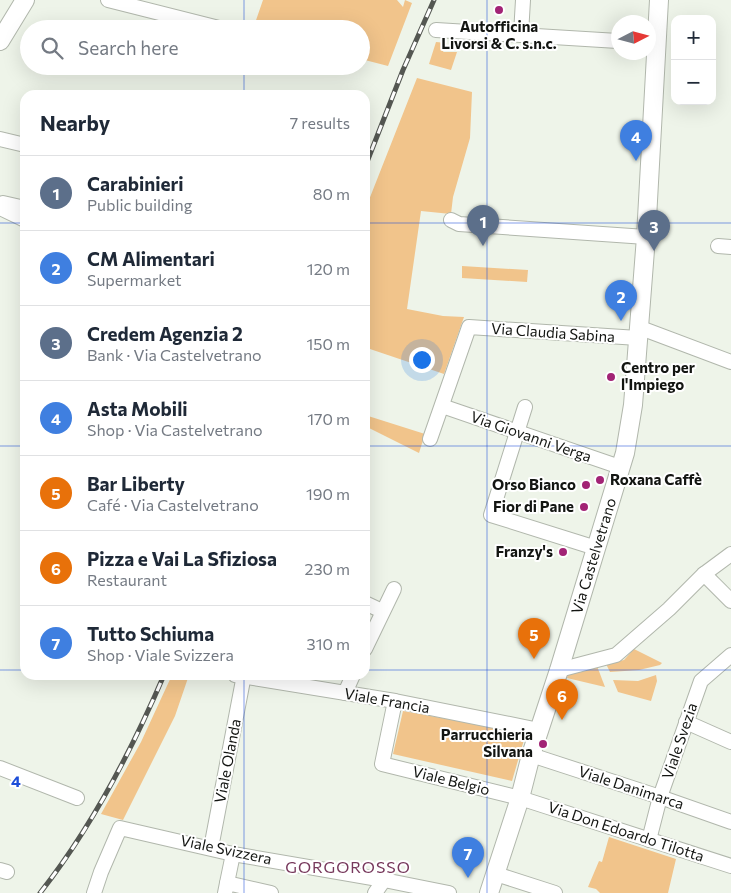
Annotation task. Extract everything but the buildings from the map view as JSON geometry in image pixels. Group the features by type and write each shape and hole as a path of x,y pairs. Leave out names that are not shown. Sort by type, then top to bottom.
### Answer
{"main road":[{"path":"0,41 25,0"},
{"name":"Via Castelvetrano","path":"656,22 659,0"},
{"name":"Via Castelvetrano","path":"489,893 520,798 531,755 625,453 633,405 646,237 652,60"}],"street":[{"path":"108,0 188,20"},
{"path":"521,34 523,0"},
{"path":"436,30 611,40"},
{"path":"0,139 20,145"},
{"path":"0,202 20,207"},
{"path":"0,208 20,218"},
{"path":"451,220 458,224 646,237"},
{"name":"Via Claudia Sabina","path":"442,406 469,327 638,332 731,362"},
{"path":"430,439 442,406"},
{"name":"Via Giovanni Verga","path":"442,406 620,467"},
{"path":"525,407 491,515 596,548"},
{"path":"559,670 616,655 669,609 704,574 731,554"},
{"path":"704,574 731,601"},
{"path":"370,638 394,589"},
{"path":"370,605 382,611"},
{"name":"Viale Svezia","path":"649,840 660,797 701,681 731,655"},
{"name":"Viale Olanda","path":"211,848 240,680"},
{"name":"Viale Francia","path":"265,680 394,701 539,730"},
{"path":"345,693 351,680"},
{"name":"Viale Belgio","path":"394,701 382,764 520,798"},
{"path":"686,722 731,742"},
{"name":"Viale Danimarca","path":"531,755 731,822"},
{"path":"0,768 77,798"},
{"name":"Via Don Edoardo Tilotta","path":"520,798 731,866"},
{"name":"Viale Svizzera","path":"94,893 100,872 120,828 233,854 449,893"},
{"path":"233,854 226,888 271,893"},
{"path":"496,874 555,893"},
{"path":"375,893 384,880"}],"shaded area":[{"path":"263,0 397,0 403,7 405,0 412,3 388,66 370,61 370,20 256,20"},
{"path":"436,42 447,43 443,52 457,52 451,70 429,64"},
{"path":"417,78 472,92 470,138 453,197 451,214 421,211 407,309 443,316 464,317 444,374 370,349 370,197"},
{"path":"462,266 528,270 527,282 462,278"},
{"path":"370,417 425,434 419,453 370,428"},
{"path":"634,649 662,663 639,670 610,672 606,664 624,660"},
{"path":"597,666 605,687 567,678 568,674"},
{"path":"656,675 657,681 651,701 618,692 613,680 638,681"},
{"path":"170,680 187,680 175,716 123,820 101,814 141,742"},
{"path":"403,711 526,733 512,781 393,754"},
{"path":"609,837 676,859 668,893 600,893 596,889 588,887 599,861 602,862"}],"railway":[{"path":"370,154 403,70 434,0"},
{"path":"40,893 77,842 109,788 162,680"}],"place":[{"name":"Autofficina Livorsi & C. s.n.c.","path":"499,10"},
{"name":"Asta Mobili","path":"636,161"},
{"name":"Carabinieri","path":"483,246"},
{"name":"Credem Agenzia 2","path":"654,251"},
{"name":"CM Alimentari","path":"621,321"},
{"name":"Centro per l'Impiego","path":"611,377"},
{"name":"Roxana Caffè","path":"600,480"},
{"name":"Orso Bianco","path":"586,485"},
{"name":"Fior di Pane","path":"584,507"},
{"name":"Franzy's","path":"563,552"},
{"name":"Bar Liberty","path":"534,659"},
{"name":"Pizza e Vai La Sfiziosa","path":"562,720"},
{"name":"Parrucchieria Silvana","path":"543,744"},
{"name":"Tutto Schiuma","path":"468,878"}],"district":[{"name":"GORGOROSSO","path":"348,867"}]}
